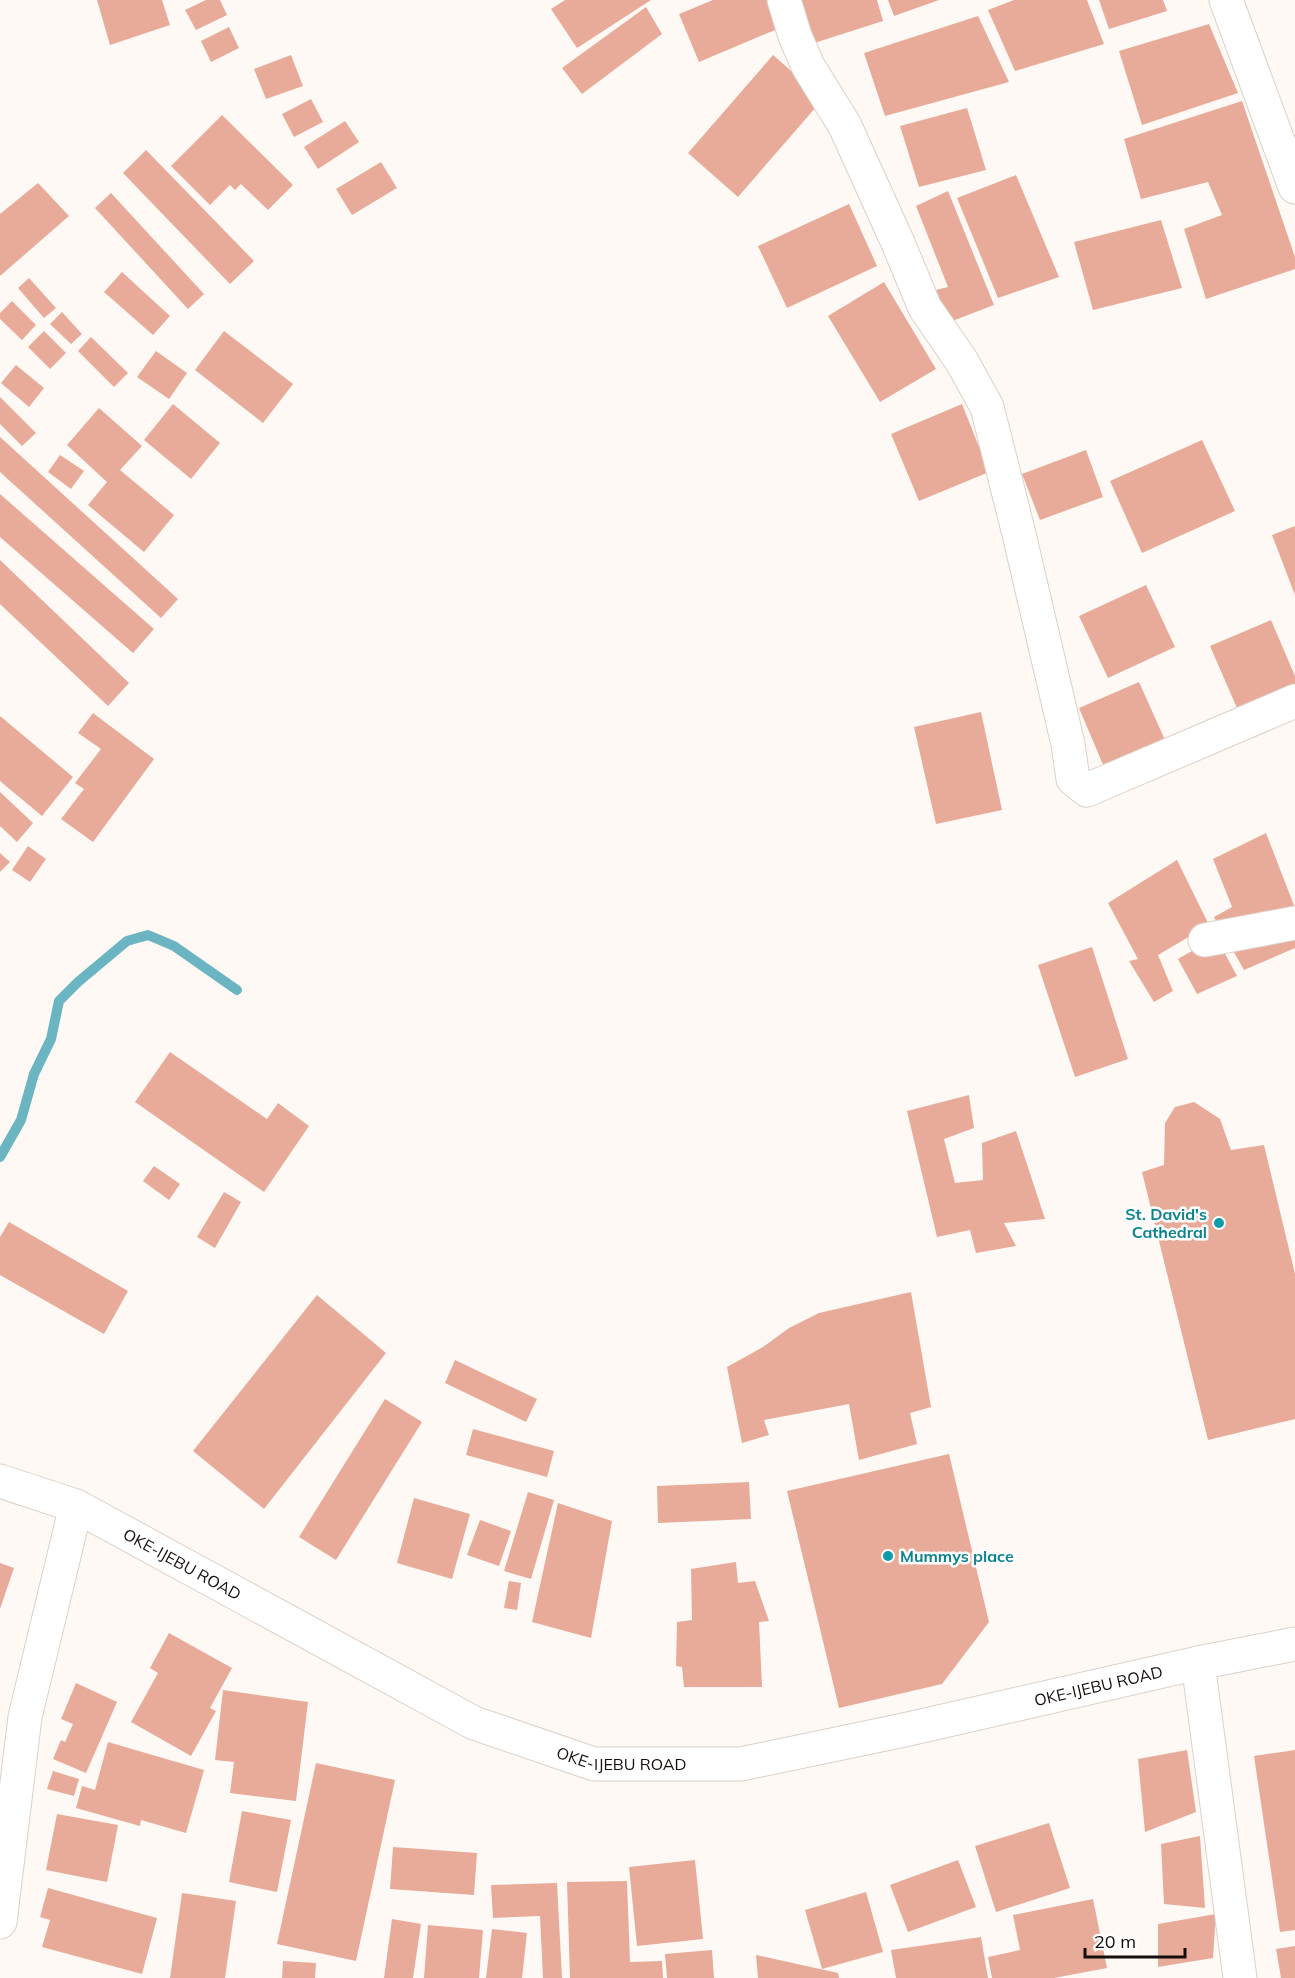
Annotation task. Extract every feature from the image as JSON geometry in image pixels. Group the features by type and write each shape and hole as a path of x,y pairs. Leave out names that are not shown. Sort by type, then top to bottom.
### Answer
{"street":[{"path":"784,0 795,36 808,66 845,126 925,308 961,360 987,407 1066,733 1074,779 1087,790 1295,701"},
{"path":"1226,0 1295,187"},
{"path":"1205,940 1295,923"},
{"name":"OKE-IJEBU ROAD","path":"0,1481 76,1506 474,1723 594,1764 741,1764 904,1730 1198,1663 1295,1644"},
{"path":"0,1922 25,1717 76,1506"},
{"path":"1198,1663 1240,1978"}],"building":[{"path":"97,0 162,0 170,25 110,45"},
{"path":"206,0 220,0 227,15 196,30 185,10"},
{"path":"565,0 651,0 577,48 551,9"},
{"path":"713,0 771,0 782,27 699,62 679,14"},
{"path":"795,0 877,0 883,21 808,45"},
{"path":"888,0 939,0 894,16"},
{"path":"1014,0 1087,0 1104,44 1015,71 988,10"},
{"path":"1099,0 1163,0 1167,11 1109,29"},
{"path":"646,7 662,34 582,94 562,68"},
{"path":"978,16 1009,82 885,116 864,53"},
{"path":"1209,24 1238,93 1142,125 1119,51"},
{"path":"229,27 239,48 211,62 201,41"},
{"path":"291,55 303,86 266,99 254,69"},
{"path":"773,55 823,99 738,197 688,153"},
{"path":"311,99 323,122 294,137 282,114"},
{"path":"1242,101 1295,257 1295,269 1206,299 1184,229 1222,215 1208,182 1141,199 1124,139"},
{"path":"967,108 986,170 919,187 900,126"},
{"path":"222,115 293,185 268,210 241,184 235,190 230,185 210,205 171,166"},
{"path":"345,121 359,142 318,169 304,147"},
{"path":"146,150 254,261 230,284 123,173"},
{"path":"381,162 397,188 352,215 336,189"},
{"path":"1016,175 1059,277 998,298 957,198"},
{"path":"38,183 69,216 0,276 0,214"},
{"path":"948,191 994,305 947,323 932,291 948,287 916,206"},
{"path":"111,193 204,294 188,309 95,208"},
{"path":"849,204 877,266 787,308 758,246"},
{"path":"1161,220 1182,288 1093,310 1074,242"},
{"path":"122,272 170,316 153,335 104,292"},
{"path":"29,278 56,308 44,318 18,288"},
{"path":"884,282 936,369 880,402 828,316"},
{"path":"12,301 36,325 22,340 0,319 0,313"},
{"path":"62,312 82,334 71,344 50,324"},
{"path":"44,331 66,353 50,369 28,347"},
{"path":"224,331 293,384 263,423 195,370"},
{"path":"91,337 128,373 114,387 78,351"},
{"path":"156,351 187,373 169,399 137,377"},
{"path":"16,365 44,388 29,407 1,383"},
{"path":"0,397 36,433 22,446 0,424"},
{"path":"173,404 220,443 191,479 144,440"},
{"path":"962,404 989,472 919,501 891,434"},
{"path":"99,408 142,446 120,470 174,515 144,552 88,505 107,482 67,445"},
{"path":"0,437 178,599 161,618 0,472"},
{"path":"1202,440 1235,511 1142,553 1110,481"},
{"path":"1086,450 1103,497 1040,520 1022,474"},
{"path":"60,455 84,471 71,489 48,472"},
{"path":"0,494 154,629 133,653 0,537"},
{"path":"1295,526 1295,595 1272,535"},
{"path":"0,560 129,683 108,706 0,604"},
{"path":"1146,585 1175,647 1108,678 1079,616"},
{"path":"1271,620 1295,676 1295,692 1240,715 1210,646"},
{"path":"1139,682 1165,740 1104,767 1079,708"},
{"path":"981,712 1002,810 936,824 914,727"},
{"path":"93,713 154,759 93,842 61,819 84,789 75,783 101,749 78,733"},
{"path":"0,716 73,777 42,816 0,781"},
{"path":"0,792 33,823 17,842 0,826"},
{"path":"1266,833 1295,908 1295,948 1244,970 1214,917 1232,907 1213,859"},
{"path":"28,846 46,859 30,882 12,870"},
{"path":"0,853 10,862 0,872"},
{"path":"1177,860 1209,925 1158,955 1173,991 1154,1002 1129,961 1138,959 1108,903"},
{"path":"1216,937 1237,976 1197,994 1178,959"},
{"path":"1092,947 1128,1059 1075,1077 1038,965"},
{"path":"170,1052 267,1119 278,1103 309,1126 264,1192 135,1102"},
{"path":"969,1095 974,1128 944,1139 955,1183 983,1180 982,1143 1016,1131 1045,1219 1004,1223 1016,1246 976,1253 970,1230 937,1237 907,1111"},
{"name":"St. David's Cathedral","path":"1194,1102 1220,1119 1231,1150 1264,1145 1295,1274 1295,1419 1208,1440 1142,1172 1164,1165 1165,1123 1175,1107"},
{"path":"154,1166 180,1184 169,1200 143,1181"},
{"path":"224,1192 241,1202 215,1248 197,1237"},
{"path":"9,1222 128,1291 104,1334 0,1275 0,1237"},
{"path":"911,1292 931,1407 910,1413 917,1444 859,1460 849,1404 764,1420 769,1435 742,1443 727,1367 763,1347 789,1328 819,1313"},
{"path":"317,1295 386,1353 264,1509 193,1451"},
{"path":"455,1360 537,1399 526,1422 445,1383"},
{"path":"385,1399 422,1422 336,1560 299,1537"},
{"path":"473,1429 554,1451 547,1477 466,1455"},
{"name":"Mummys place","path":"949,1454 989,1622 942,1684 839,1708 787,1491"},
{"path":"749,1482 751,1519 658,1523 657,1486"},
{"path":"528,1492 554,1500 531,1579 504,1571"},
{"path":"414,1498 470,1514 452,1579 397,1563"},
{"path":"558,1503 612,1521 591,1638 532,1622"},
{"path":"480,1520 511,1531 499,1566 467,1555"},
{"path":"736,1562 738,1583 755,1581 769,1621 759,1622 762,1687 684,1687 682,1667 676,1666 677,1622 692,1620 691,1569"},
{"path":"0,1563 14,1568 0,1609"},
{"path":"509,1581 521,1583 517,1610 504,1608"},
{"path":"169,1633 232,1668 210,1708 216,1711 191,1756 131,1722 158,1673 150,1668"},
{"path":"76,1683 117,1702 86,1773 53,1759 61,1740 65,1742 73,1724 61,1719"},
{"path":"223,1690 308,1702 296,1801 230,1793 234,1762 215,1760"},
{"path":"108,1742 204,1770 186,1833 141,1820 140,1826 76,1808 82,1786 95,1790"},
{"path":"1187,1750 1196,1812 1145,1832 1138,1759"},
{"path":"1295,1750 1295,1930 1280,1932 1254,1756"},
{"path":"316,1763 395,1780 356,1961 277,1944"},
{"path":"53,1771 79,1779 74,1796 47,1789"},
{"path":"242,1811 291,1820 277,1892 229,1882"},
{"path":"57,1814 118,1825 107,1882 46,1870"},
{"path":"1049,1823 1070,1888 996,1912 975,1846"},
{"path":"1200,1836 1205,1908 1164,1904 1161,1844"},
{"path":"393,1847 477,1853 474,1895 390,1889"},
{"path":"695,1860 703,1939 637,1946 629,1867"},
{"path":"958,1860 976,1907 908,1932 890,1885"},
{"path":"627,1881 630,1962 662,1961 663,1978 570,1978 567,1882"},
{"path":"557,1883 562,1978 543,1978 540,1916 493,1918 491,1885"},
{"path":"48,1888 157,1918 142,1974 42,1947 50,1920 40,1917"},
{"path":"866,1892 883,1952 822,1969 805,1910"},
{"path":"182,1893 236,1901 225,1978 170,1978"},
{"path":"1093,1899 1107,1968 1054,1978 992,1978 988,1957 1020,1950 1013,1915"},
{"path":"1216,1914 1213,1958 1158,1967 1158,1924"},
{"path":"392,1919 421,1924 413,1978 384,1978"},
{"path":"428,1925 483,1930 479,1978 424,1978"},
{"path":"492,1929 527,1933 522,1978 486,1978"},
{"path":"981,1937 988,1978 896,1978 891,1950"},
{"path":"1295,1946 1295,1978 1281,1978 1276,1949"},
{"path":"712,1950 714,1978 667,1978 665,1954"},
{"path":"756,1955 838,1973 839,1978 758,1978"},
{"path":"283,1961 316,1963 315,1978 282,1978"}],"waterway":[{"path":"0,1157 21,1120 34,1074 51,1039 59,1001 127,941 148,935 174,946 237,990"}],"place":[{"name":"St. David's Cathedral","path":"1219,1223"},
{"name":"Mummys place","path":"888,1556"}]}
